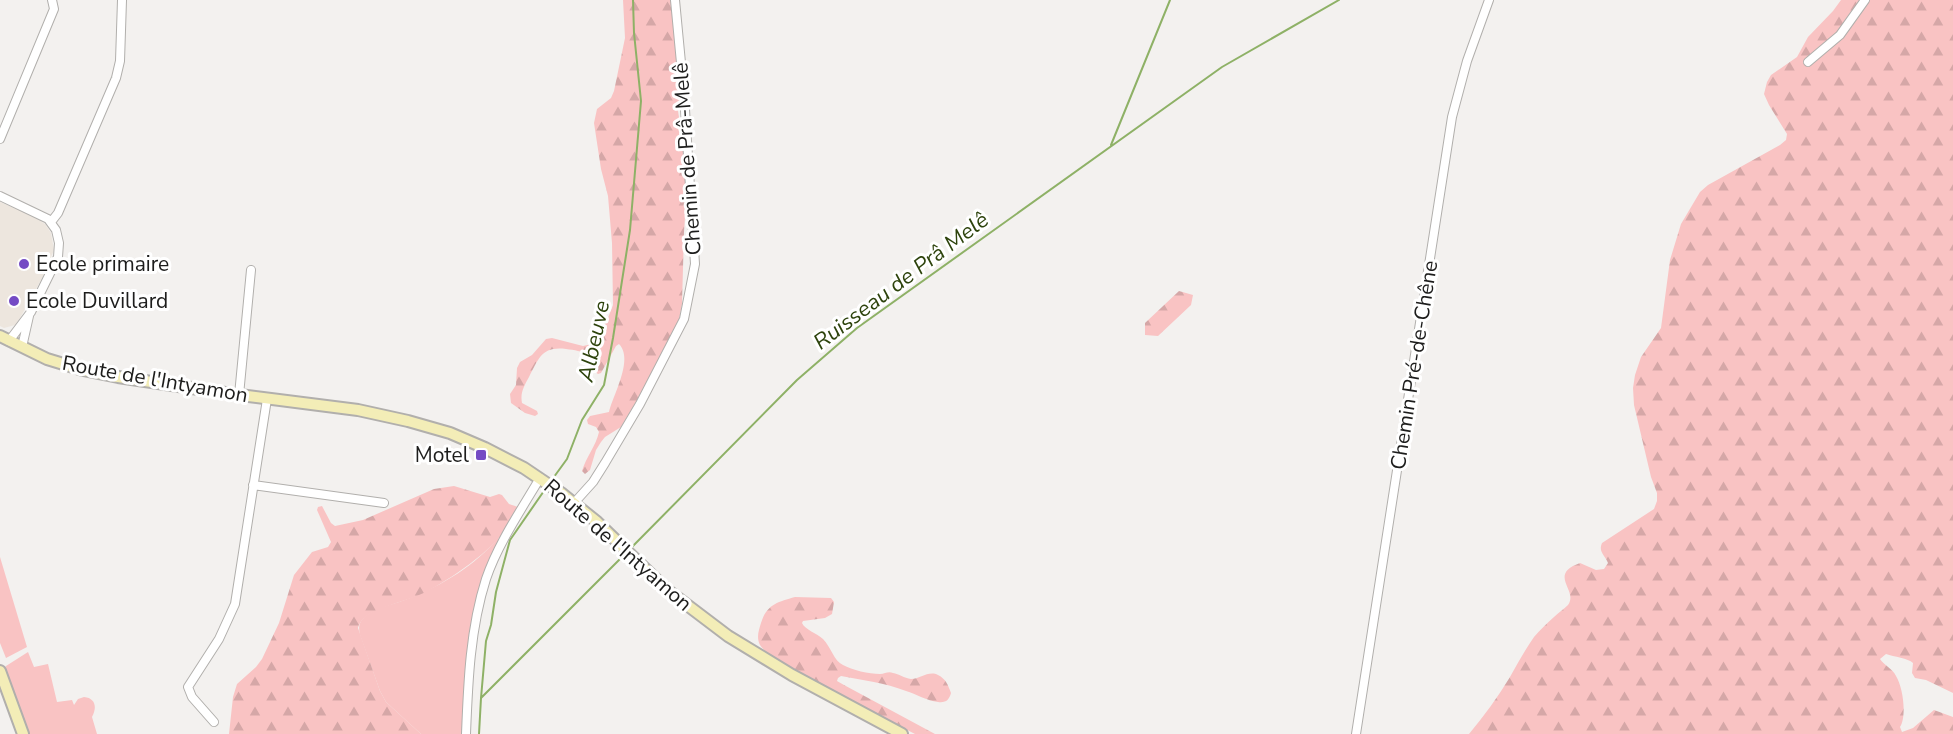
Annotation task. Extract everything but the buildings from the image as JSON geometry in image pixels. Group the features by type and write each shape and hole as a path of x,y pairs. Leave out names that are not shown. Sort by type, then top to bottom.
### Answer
{"main road":[{"name":"Route de l'Intyamon","path":"5,338 58,363 95,372 267,399 358,410 450,433 485,448 513,461 574,503 682,602 738,642 792,675 902,734"},
{"path":"0,670 23,734"}],"street":[{"path":"0,139 54,9 52,0"},
{"path":"51,222 58,213 116,78 120,61 122,0"},
{"name":"Chemin de Prâ-Melê","path":"574,503 593,482 605,463 640,404 684,319 694,264 684,94 675,0"},
{"name":"Chemin Pré-de-Chêne","path":"1356,734 1452,117 1467,61 1489,0"},
{"path":"1808,62 1840,35 1865,0"},
{"path":"0,196 41,214 51,222 57,234 59,251 31,312 22,347"},
{"path":"239,394 251,270"},
{"path":"5,338 31,312"},
{"path":"214,722 192,697 188,687 219,639 235,604 267,399"},
{"path":"466,734 469,672 484,585 502,543 542,479"},
{"path":"253,485 384,503"}],"shaded area":[{"name":"Ecole primaire","path":"0,202 35,217 45,224 51,233 54,250 20,318 15,325 4,328 0,326"}],"green space":[{"path":"623,0 673,0 687,77 678,111 687,187 682,304 679,320 646,386 621,427 601,442 590,470 585,474 582,471 599,432 596,427 588,424 587,420 590,416 609,412 623,368 623,351 619,344 601,373 598,374 594,371 589,355 572,350 552,349 542,355 526,383 522,396 522,403 537,411 538,414 535,416 525,413 511,403 510,394 516,385 517,368 520,362 532,355 546,339 552,338 583,346 592,344 613,305 612,243 608,196 594,123 597,109 611,98 614,91 625,38"},
{"path":"1841,0 1953,0 1953,693 1926,680 1915,678 1912,673 1913,663 1908,660 1886,654 1880,659 1895,674 1901,687 1904,709 1900,727 1902,732 1913,728 1934,710 1953,717 1953,734 1469,734 1501,692 1534,637 1568,605 1570,594 1565,578 1570,568 1580,563 1596,570 1604,569 1608,563 1601,551 1602,543 1654,509 1657,493 1634,405 1633,388 1641,357 1661,328 1670,260 1681,224 1700,192 1708,185 1786,140 1787,134 1764,94 1767,82 1771,75 1797,57 1808,37"},
{"path":"1179,291 1193,295 1191,305 1158,336 1145,335 1145,323"},
{"path":"454,486 490,497 502,495 509,504 518,507 513,520 493,544 451,577 426,592 373,612 364,618 358,628 386,702 421,734 229,734 233,697 237,684 262,659 279,623 294,575 312,552 328,547 331,542 317,510 318,507 322,506 335,526 363,520 434,489"},
{"path":"498,538 502,547 485,595 471,670 469,734 421,734 386,702 360,635 360,624 364,617 382,607 405,600 446,581 469,566"},
{"path":"0,557 27,647 6,658 0,643"},
{"path":"795,597 831,598 834,602 832,614 825,618 802,623 823,639 843,665 866,672 880,674 891,672 911,679 931,674 943,678 951,693 949,698 943,702 874,682 841,676 837,681 935,734 915,734 817,683 765,651 760,645 758,636 763,617 774,605"},
{"path":"28,652 34,667 48,664 57,702 72,700 74,705 78,699 84,697 93,701 95,710 92,717 97,734 29,734 4,670 6,666"}],"waterway":[{"name":"Albeuve","path":"551,481 567,459 582,420 604,385 613,338 630,230 641,101 633,0"},
{"path":"1111,145 1170,0"},
{"name":"Ruisseau de Prâ Melê","path":"630,549 797,380 857,328 1222,67 1339,0"},
{"name":"Albeuve","path":"479,734 486,641 510,540 546,488"},
{"name":"Ruisseau de Prâ Melê","path":"481,698 624,555"}],"place":[{"name":"Ecole primaire","path":"24,264"},
{"name":"Ecole Duvillard","path":"14,301"},
{"name":"Motel","path":"481,455"}]}
